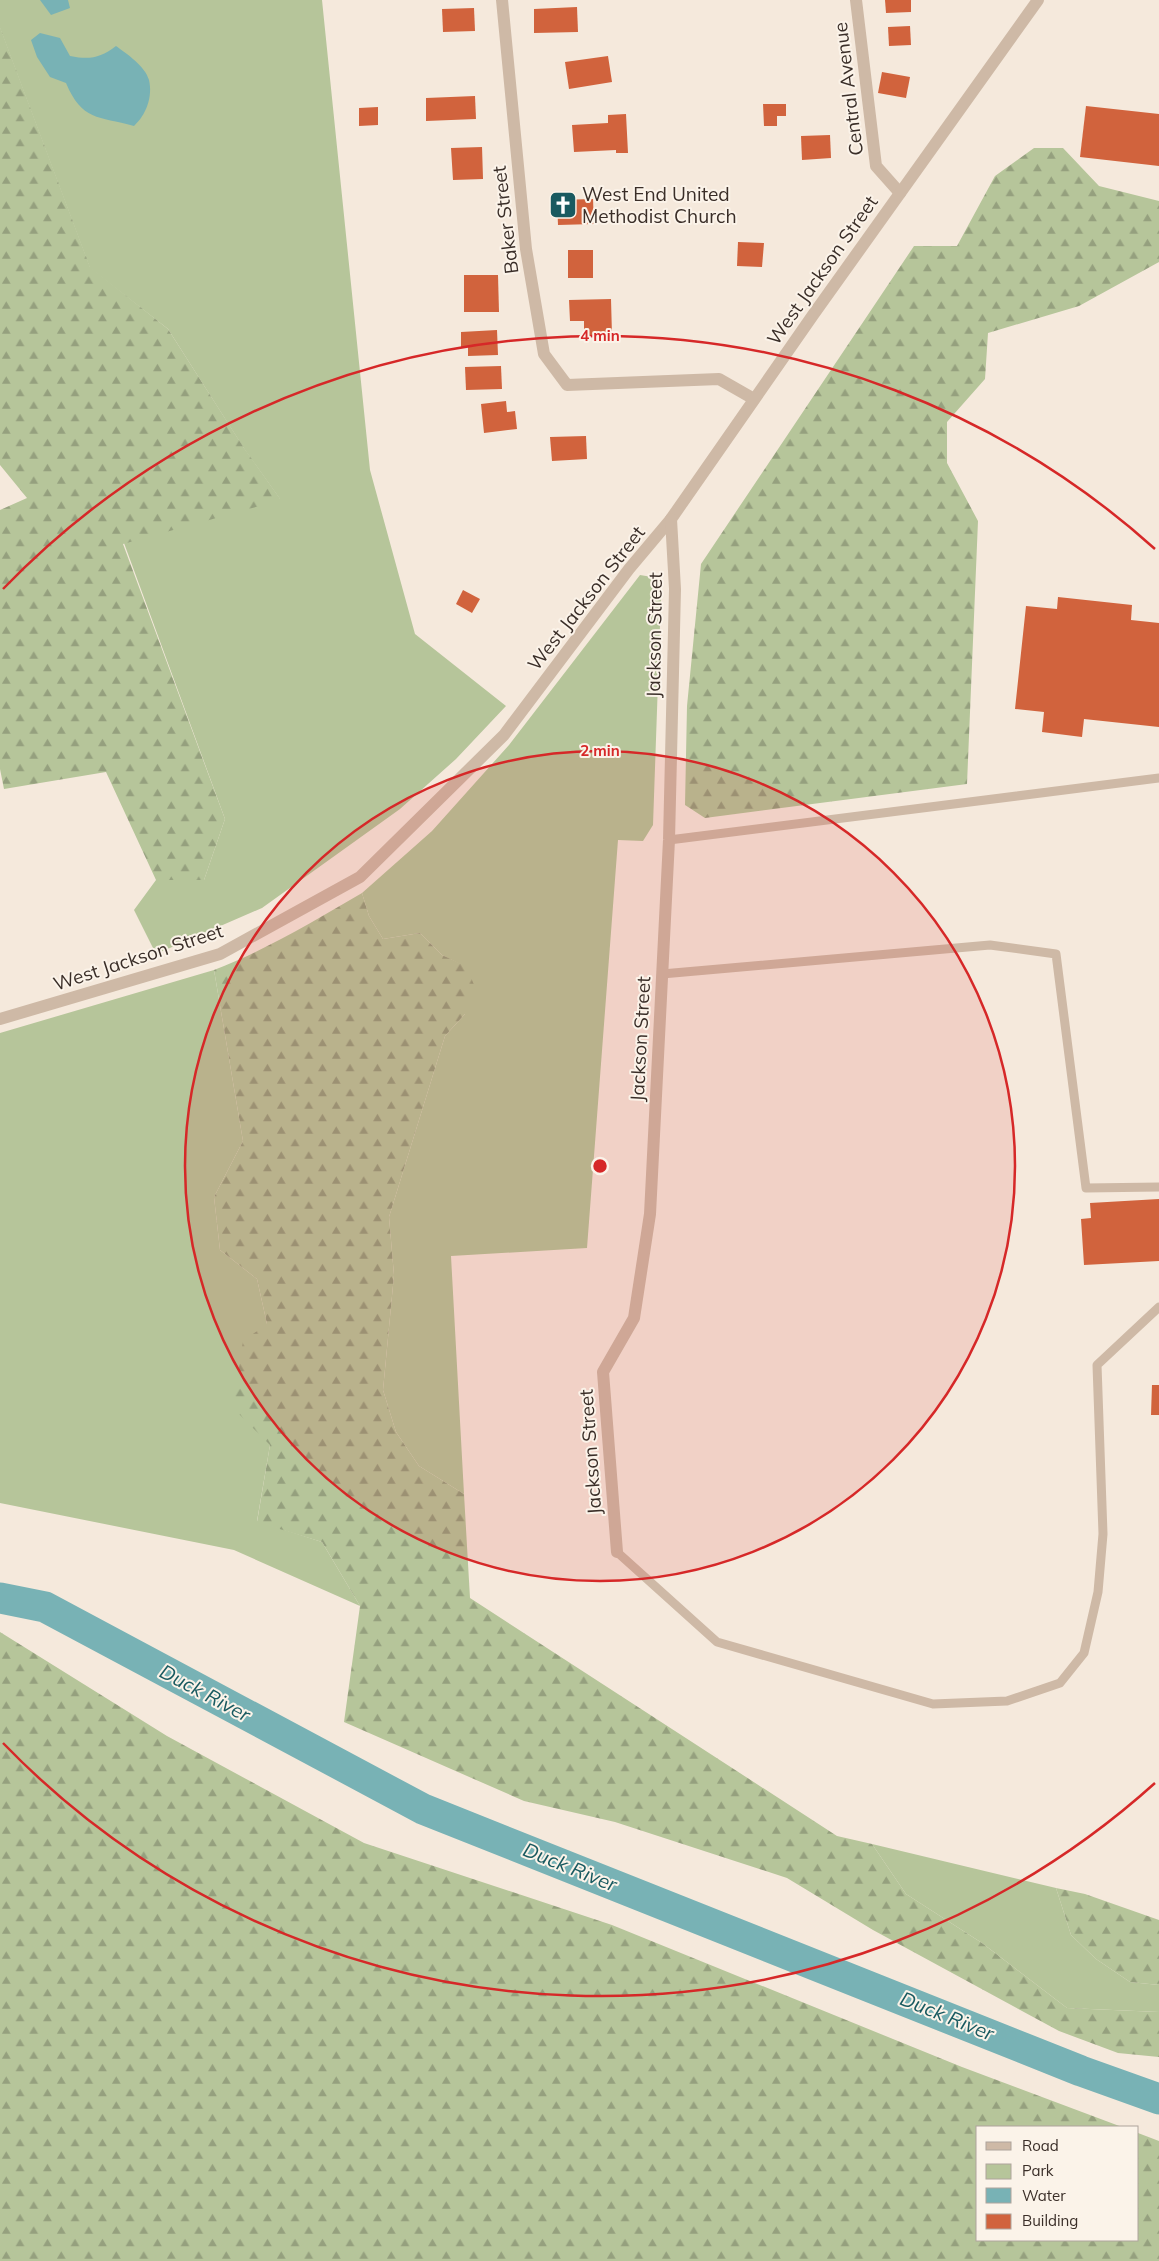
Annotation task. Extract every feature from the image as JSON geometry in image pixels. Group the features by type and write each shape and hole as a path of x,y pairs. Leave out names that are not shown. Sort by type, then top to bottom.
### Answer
{"street":[{"name":"Baker Street","path":"502,0 526,249 544,354 567,386 719,378 754,399"},
{"name":"Central Avenue","path":"856,0 876,166 900,193"},
{"name":"West Jackson Street","path":"0,1019 220,954 360,877 504,735 629,569 671,519 754,399 1038,0"},
{"name":"Jackson Street","path":"617,1552 603,1372 634,1318 650,1214 669,840 675,589 671,519"}],"lane":[{"path":"669,840 1159,778"},
{"path":"662,974 990,945 1056,954 1086,1188 1159,1187"},
{"path":"617,1552 717,1642 933,1704 1007,1701 1060,1683 1084,1652 1098,1592 1103,1534 1097,1365 1159,1307"}],"green space":[{"path":"0,0 322,0 370,470 415,634 506,706 456,759 400,809 262,908 156,954 134,910 156,880 204,880 225,819 124,543 280,499 245,450 168,329 90,268 0,28"},
{"path":"0,27 90,267 168,329 244,448 281,500 123,544 225,819 204,880 156,880 106,772 4,789 0,769 0,510 27,498 0,465"},
{"path":"1034,148 1063,148 1099,186 1159,201 1159,262 1079,306 988,333 985,379 947,422 947,463 978,521 967,784 705,818 685,805 687,706 701,564 914,246 957,246 995,176"},
{"path":"640,575 658,578 661,596 653,825 643,841 618,840 587,1248 451,1256 464,1494 419,1466 396,1432 383,1390 394,1275 389,1217 445,1036 465,1014 466,967 442,955 420,933 383,939 369,916 362,893 432,831 509,745"},
{"path":"362,893 369,916 383,939 420,933 442,955 466,966 475,987 465,1014 445,1036 389,1217 394,1275 383,1390 396,1432 419,1466 464,1494 470,1598 837,1836 872,1844 906,1894 982,1943 1067,2008 1159,2012 1159,2057 1118,2053 1059,2031 873,1930 787,1878 615,1822 524,1801 344,1722 360,1606 322,1542 257,1522 270,1445 233,1408 243,1341 267,1324 257,1279 220,1250 214,1197 243,1141 214,970 271,944"},
{"path":"214,970 243,1141 214,1197 220,1250 257,1279 267,1324 270,1445 257,1521 322,1542 360,1606 234,1550 0,1503 0,1033"},
{"path":"0,1632 167,1736 364,1843 612,1925 962,2067 1119,2126 976,2126 976,2241 1139,2241 1139,2133 1159,2141 1159,2261 0,2261"},
{"path":"872,1844 1056,1888 1071,1935 1096,1959 1130,1982 1159,1985 1159,2012 1067,2008 982,1943 906,1894"},
{"path":"1056,1888 1085,1894 1159,1920 1159,1985 1130,1982 1096,1959 1071,1935"}],"water":[{"path":"40,0 68,0 70,8 51,15"},
{"path":"40,33 60,38 70,56 94,57 116,46 135,61 147,75 150,86 148,105 138,122 134,126 101,118 85,111 78,104 66,83 50,77 37,57 31,40"}],"building":[{"path":"885,0 911,0 911,12 886,13"},
{"path":"577,7 578,32 534,33 534,9"},
{"path":"474,8 475,31 443,32 442,9"},
{"path":"910,26 911,45 889,46 888,27"},
{"path":"608,56 612,82 569,89 565,62"},
{"path":"882,72 910,77 906,98 878,93"},
{"path":"475,96 476,119 426,121 426,98"},
{"path":"763,104 786,104 786,116 777,116 777,126 764,126"},
{"path":"1086,106 1159,114 1159,166 1080,157"},
{"path":"378,107 378,125 359,126 359,108"},
{"path":"626,114 628,153 616,153 616,150 574,152 572,125 608,123 608,115"},
{"path":"830,135 831,158 802,160 801,136"},
{"path":"482,147 483,179 453,180 451,148"},
{"path":"593,199 594,224 558,225 557,200"},
{"path":"738,242 764,243 762,267 737,266"},
{"path":"568,250 593,250 593,278 568,278"},
{"path":"464,275 498,275 499,312 464,312"},
{"path":"611,299 612,335 584,336 584,321 570,321 569,300"},
{"path":"497,330 498,355 468,356 468,347 461,347 461,332"},
{"path":"501,366 502,389 466,390 465,367"},
{"path":"506,401 507,412 515,411 517,429 484,433 481,404"},
{"path":"586,436 587,459 552,461 550,437"},
{"path":"463,590 480,599 472,613 456,604"},
{"path":"1058,597 1132,605 1131,620 1159,623 1159,727 1084,719 1082,737 1042,732 1044,712 1015,709 1026,606 1057,609"},
{"path":"1159,1199 1159,1261 1084,1265 1081,1219 1091,1218 1090,1203"},
{"path":"1152,1385 1159,1385 1159,1415 1151,1415"}],"waterway":[{"name":"Duck River","path":"0,1598 45,1607 423,1809 1081,2071 1159,2099"}],"place":[{"name":"West End United Methodist Church","path":"563,205"}]}
